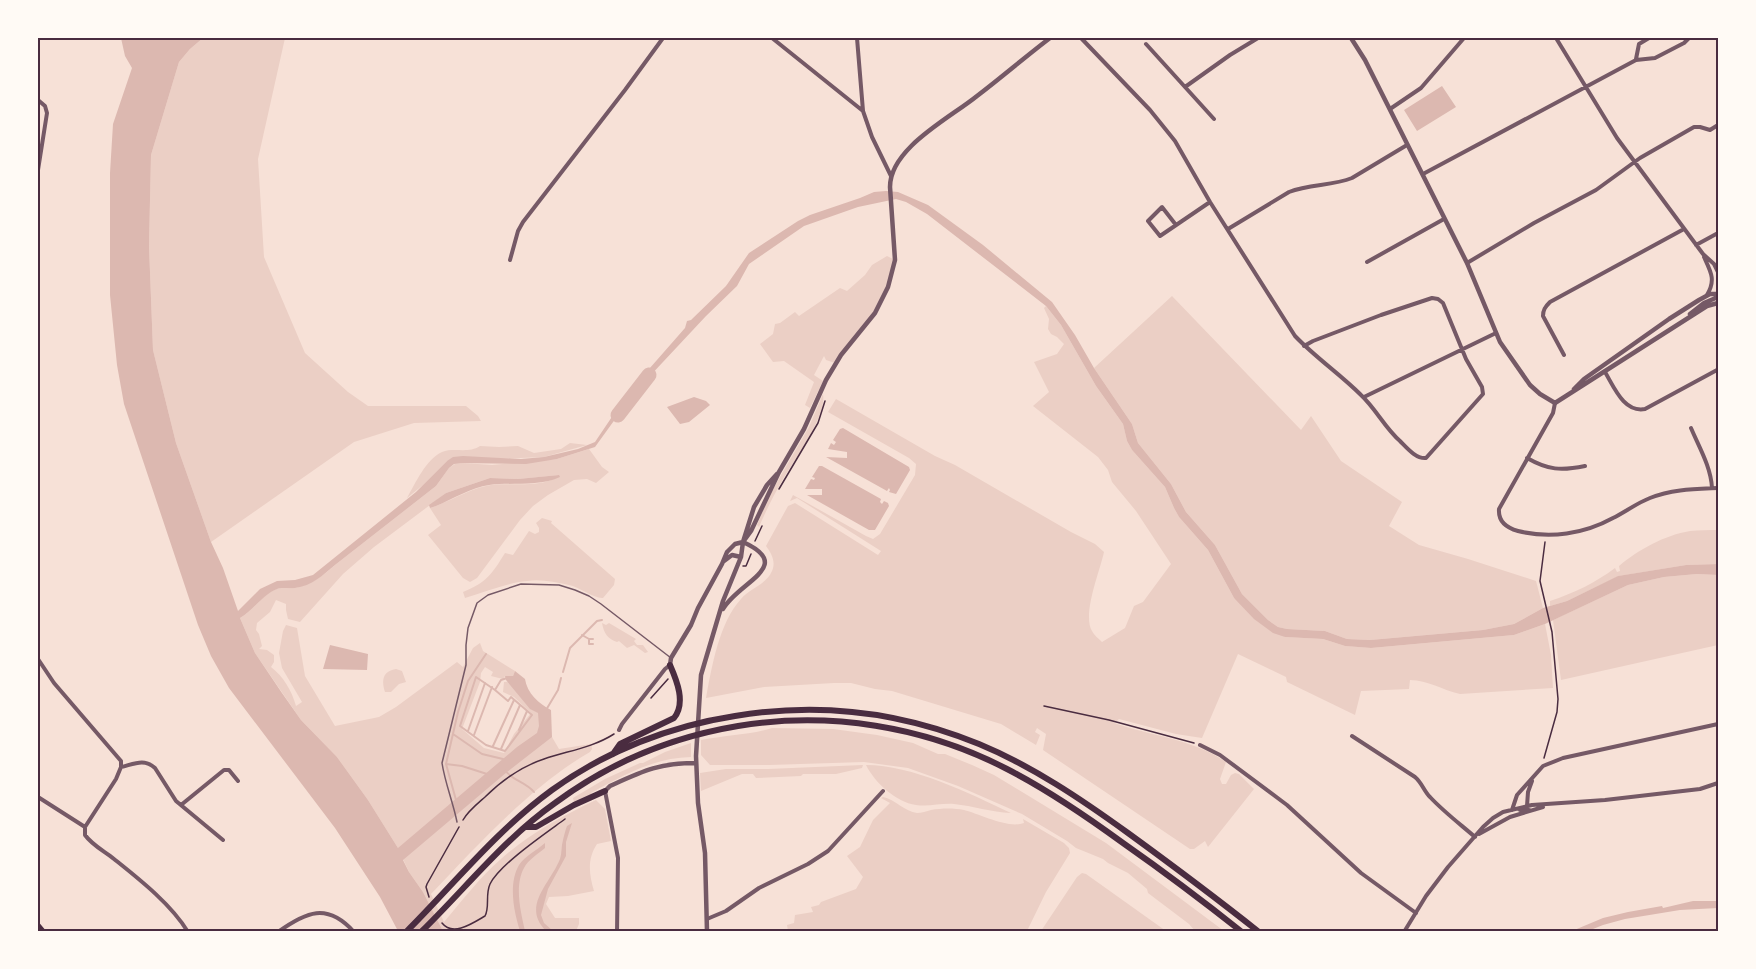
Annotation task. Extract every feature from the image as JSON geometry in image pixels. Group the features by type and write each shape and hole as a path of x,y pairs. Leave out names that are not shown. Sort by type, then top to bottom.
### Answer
{"highway":[{"path":"613,754 620,744 676,715 680,707 679,692 671,662"},
{"path":"406,932 501,833 526,811 568,780 613,754 691,725 778,710 812,709 881,715 932,727 994,751 1073,795 1145,845 1259,932"},
{"path":"421,932 524,827 554,803 597,775 628,760 683,739 726,728 776,721 810,720 861,723 944,742 1022,777 1099,825 1242,932"},
{"path":"524,827 536,826 605,791"},
{"path":"38,926 43,932"}],"street":[{"path":"510,260 518,231 527,215 663,38"},
{"path":"772,38 863,111"},
{"path":"857,38 863,111 872,137 891,176"},
{"path":"707,932 705,853 698,802 696,763 699,700 703,668 723,601 739,564 754,507 767,485 779,472 804,429 820,391 836,363 874,313 888,287 895,260 891,176 906,153 924,135 1050,38"},
{"path":"1081,38 1150,110 1175,141 1210,202 1287,325 1304,345 1364,397 1392,434 1417,456 1426,458 1483,394 1482,387 1462,350 1443,303 1438,299 1432,298 1381,315 1304,345"},
{"path":"1185,87 1258,38"},
{"path":"1351,38 1365,60 1467,263 1496,333 1530,385 1555,403"},
{"path":"1390,109 1421,87 1463,38"},
{"path":"1556,38 1617,138 1696,245 1719,272"},
{"path":"1636,60 1640,44 1649,38"},
{"path":"1423,174 1636,60 1655,58 1689,38"},
{"path":"1146,44 1214,119"},
{"path":"38,100 45,105 47,113 38,170"},
{"path":"1467,263 1534,223 1596,190 1635,161 1694,127 1710,129 1719,125"},
{"path":"1228,229 1290,192 1353,178 1407,145"},
{"path":"1176,225 1162,207 1148,221 1160,236 1210,202"},
{"path":"1367,262 1444,219"},
{"path":"1564,355 1542,316 1545,306 1684,229"},
{"path":"1696,245 1719,233"},
{"path":"1570,394 1602,365 1706,296 1711,288 1711,274 1703,254"},
{"path":"1711,288 1718,298"},
{"path":"1706,296 1718,298"},
{"path":"1718,298 1555,403 1553,413 1502,502 1498,516 1500,521 1512,529 1546,535 1566,534 1593,528 1640,502 1661,494 1719,488"},
{"path":"1364,397 1496,333"},
{"path":"1605,372 1625,404 1634,410 1640,410 1717,370"},
{"path":"1691,428 1711,474 1712,488"},
{"path":"1527,458 1557,470 1585,466"},
{"path":"619,730 671,662 730,547 743,542 763,554 766,561 765,566 729,601 719,617"},
{"path":"723,564 732,555 741,557"},
{"path":"38,659 54,683 118,756 121,767 116,779 85,827 85,835 136,878 178,918 188,932"},
{"path":"1512,810 1517,795 1543,765 1563,758 1719,724"},
{"path":"1352,735 1415,777 1443,810 1477,835"},
{"path":"1200,745 1220,755 1287,805 1361,873 1416,913"},
{"path":"121,767 148,762 155,768 170,793 181,805 223,840"},
{"path":"617,932 618,858 605,791 610,786 650,768 696,763"},
{"path":"181,805 224,770 230,770 238,781"},
{"path":"1528,808 1528,792 1532,780"},
{"path":"1404,932 1436,881 1493,818 1512,810 1700,789 1719,783"},
{"path":"707,919 726,911 759,888 808,864 828,851 884,791"},
{"path":"38,797 85,827"},
{"path":"1477,835 1528,808"},
{"path":"1512,810 1528,808"},
{"path":"1510,817 1521,810"},
{"path":"278,932 292,921 316,912 342,921 354,932"}],"lane":[{"path":"457,822 442,763 466,665 468,628 474,609 482,599 521,584 559,585 574,590 601,604 642,634 671,662"}],"path":[{"path":"774,497 818,423 826,393"},
{"path":"739,564 746,566 762,524"},
{"path":"1543,765 1544,753 1557,712 1552,632 1540,581 1546,535"},
{"path":"650,700 668,679"},
{"path":"1044,706 1109,720 1200,745"},
{"path":"433,905 426,887 466,814 518,770 543,759 592,745 619,730"},
{"path":"442,924 449,929 459,929 485,916 488,909 489,886 495,876 524,850 567,818"}],"shaded area":[{"path":"121,38 203,38 179,62 151,155 149,246 153,350 176,443 238,611 260,589 277,581 295,580 313,575 416,492 453,457 521,459 544,457 578,449 595,442 628,393 685,328 687,321 691,320 726,286 749,253 810,215 874,192 886,191 898,192 928,205 983,245 1052,302 1132,424 1138,443 1171,484 1186,512 1215,545 1242,594 1278,627 1325,631 1347,639 1370,640 1483,630 1514,624 1543,608 1567,601 1618,576 1686,565 1718,564 1718,575 1664,577 1628,585 1545,624 1514,635 1371,648 1345,646 1323,639 1285,637 1273,633 1254,619 1234,598 1208,550 1179,517 1165,487 1132,450 1123,424 1096,386 1061,325 1046,306 927,214 906,202 896,199 858,207 804,226 749,264 737,286 634,393 595,447 557,459 526,464 454,464 436,486 322,576 301,587 279,588 240,618 255,653 282,693 301,720 337,757 368,800 398,848 517,747 537,733 538,713 530,709 505,676 513,676 515,671 525,679 534,698 551,710 552,737 403,860 443,931 398,931 380,897 335,828 229,688 211,656 198,625 124,404 117,365 110,295 110,173 113,124 132,68 125,56"},
{"path":"203,38 285,38 258,159 264,257 305,353 348,392 368,406 466,406 481,421 414,423 354,442 211,542 176,443 153,350 149,246 151,155 179,62"},
{"path":"1442,86 1456,107 1417,131 1404,110"},
{"path":"887,256 895,260 879,306 835,363 826,360 824,356 814,375 823,381 810,408 805,405 814,382 784,361 773,362 760,344 773,334 775,324 795,312 799,316 840,288 847,291 865,275 872,265"},
{"path":"1172,296 1301,430 1311,416 1341,461 1402,502 1389,526 1419,545 1536,581 1543,608 1514,624 1483,630 1370,640 1347,639 1325,631 1287,629 1278,627 1268,620 1242,594 1215,545 1186,512 1171,484 1138,443 1132,424 1094,368"},
{"path":"1046,306 1061,325 1096,386 1123,424 1132,450 1165,487 1179,517 1208,550 1234,598 1285,637 1323,639 1345,646 1371,648 1514,635 1545,624 1551,655 1553,688 1460,694 1410,680 1409,689 1361,691 1355,715 1287,682 1286,677 1238,654 1202,738 1176,734 1119,719 1114,723 1186,743 1213,754 1226,762 1220,779 1222,784 1226,784 1231,775 1235,773 1239,774 1254,789 1208,847 1205,841 1194,849 1190,849 1043,750 1046,734 1037,728 1035,732 1040,735 1036,745 1001,724 892,691 851,683 764,687 706,698 718,646 727,620 741,599 766,580 772,571 773,558 766,546 788,506 795,503 878,555 881,551 797,498 790,501 793,495 873,539 880,534 915,475 916,464 909,458 828,412 836,399 1095,544 1104,552 1090,604 1089,624 1102,642 1125,628 1134,606 1143,602 1171,564 1136,511 1112,482 1108,470 1098,457 1033,406 1049,392 1034,362 1057,354 1064,344 1048,329 1049,319 1044,308"},
{"path":"823,394 823,403 815,426 776,492 759,527 757,525 769,496 809,427"},
{"path":"694,397 710,405 689,422 680,424 667,407"},
{"path":"843,428 909,467 910,470 896,494 889,492 889,488 887,491 826,457 847,458 847,452 828,449 831,443 834,445 836,442 833,440"},
{"path":"570,443 587,445 544,457 447,461 407,498 426,466 442,452 471,450 480,446 518,446 534,453 561,449"},
{"path":"589,449 602,467 609,472 596,483 587,479 574,480 533,506 477,578 470,582 463,578 428,535 441,525 430,508 486,486 534,484 552,480 559,475 518,479 490,478 446,493 374,547 343,574 300,622 288,619 286,604 276,600 270,612 257,623 256,630 262,646 259,649 267,650 274,655 271,667 286,684 296,706 302,702 282,668 279,653 286,625 297,628 305,676 335,726 379,717 457,662 463,667 473,648 480,643 483,651 515,671 513,676 505,676 503,679 491,676 493,672 485,667 462,729 484,748 504,753 514,734 531,713 514,697 503,692 504,682 518,681 535,703 546,734 552,737 559,749 591,744 590,752 526,799 431,894 444,922 486,873 523,841 546,826 596,800 605,809 611,841 597,844 592,855 590,873 594,891 549,897 546,904 555,918 579,918 576,931 443,931 398,848 368,800 337,757 301,720 255,653 240,618 276,589 301,587 322,576 436,486 449,468 455,464 492,465 557,459"},
{"path":"819,466 881,499 882,504 884,501 888,503 889,506 875,530 869,530 807,495 822,495 822,489 805,489 811,479 814,480 815,478 812,477"},
{"path":"559,475 560,477 543,482 483,486 436,506 430,508 429,505 446,493 490,478 518,479"},
{"path":"542,518 552,521 551,523 615,579 614,585 603,598 569,585 538,580 511,584 465,598 463,592 488,577 505,553 513,555 529,531 535,534 539,532 536,523"},
{"path":"1718,530 1718,564 1686,565 1619,576 1567,601 1550,606 1550,601 1584,587 1615,568 1617,572 1620,571 1619,566 1626,560 1662,540 1690,531"},
{"path":"1718,575 1718,645 1561,680 1553,620 1628,585 1664,577"},
{"path":"602,623 606,625 609,623 636,639 634,641 637,645 643,645 648,652 645,653 634,645 627,648 619,641 611,639 605,633"},
{"path":"330,645 368,654 367,670 323,669"},
{"path":"396,669 402,671 406,682 399,684 391,692 385,692 384,677 388,672"},
{"path":"772,728 833,729 877,735 913,743 972,765 994,775 1106,843 1224,931 1195,931 1148,893 1147,889 1128,873 1076,848 1022,814 958,786 908,768 864,762 710,765 701,755 701,740"},
{"path":"691,743 691,757 651,764 574,802 573,798 605,779"},
{"path":"863,765 862,768 836,774 756,778 753,774 742,774 701,791 700,773 726,769"},
{"path":"866,765 884,766 921,775 959,789 1011,813 954,804 908,803 887,791"},
{"path":"881,798 917,813 935,809 952,809 964,810 1010,824 1024,823 1023,819 1064,843 1070,853 1046,892 1027,931 788,931 787,925 794,923 795,915 813,912 811,907 856,889 863,877 847,856 860,847 873,820 890,803"},
{"path":"572,823 566,842 566,856 548,889 541,915 544,923 553,931 546,931 536,913 537,904 560,859 567,826"},
{"path":"545,843 545,848 528,862 521,875 519,900 525,931 520,931 513,898 516,873 524,859"},
{"path":"1082,873 1086,874 1166,931 1041,931"},
{"path":"1693,901 1718,901 1718,908 1680,910 1625,919 1588,931 1572,931 1603,918"}],"waterway":[{"path":"618,415 649,375"},
{"path":"563,672 570,648 597,621 602,620"},
{"path":"582,635 593,639"},
{"path":"589,640 589,644 593,644"},
{"path":"456,800 446,764 468,681 486,654"},
{"path":"495,690 508,701 511,697 532,715 505,751 486,745 460,726 476,677 495,690 501,680 507,678"},
{"path":"546,710 558,690 561,678"},
{"path":"468,731 485,683"},
{"path":"474,735 492,687"},
{"path":"493,746 514,700"},
{"path":"501,749 520,705"},
{"path":"519,730 527,711"},
{"path":"453,734 482,754 503,759"},
{"path":"446,764 462,766 487,774"},
{"path":"505,770 534,792"}]}
